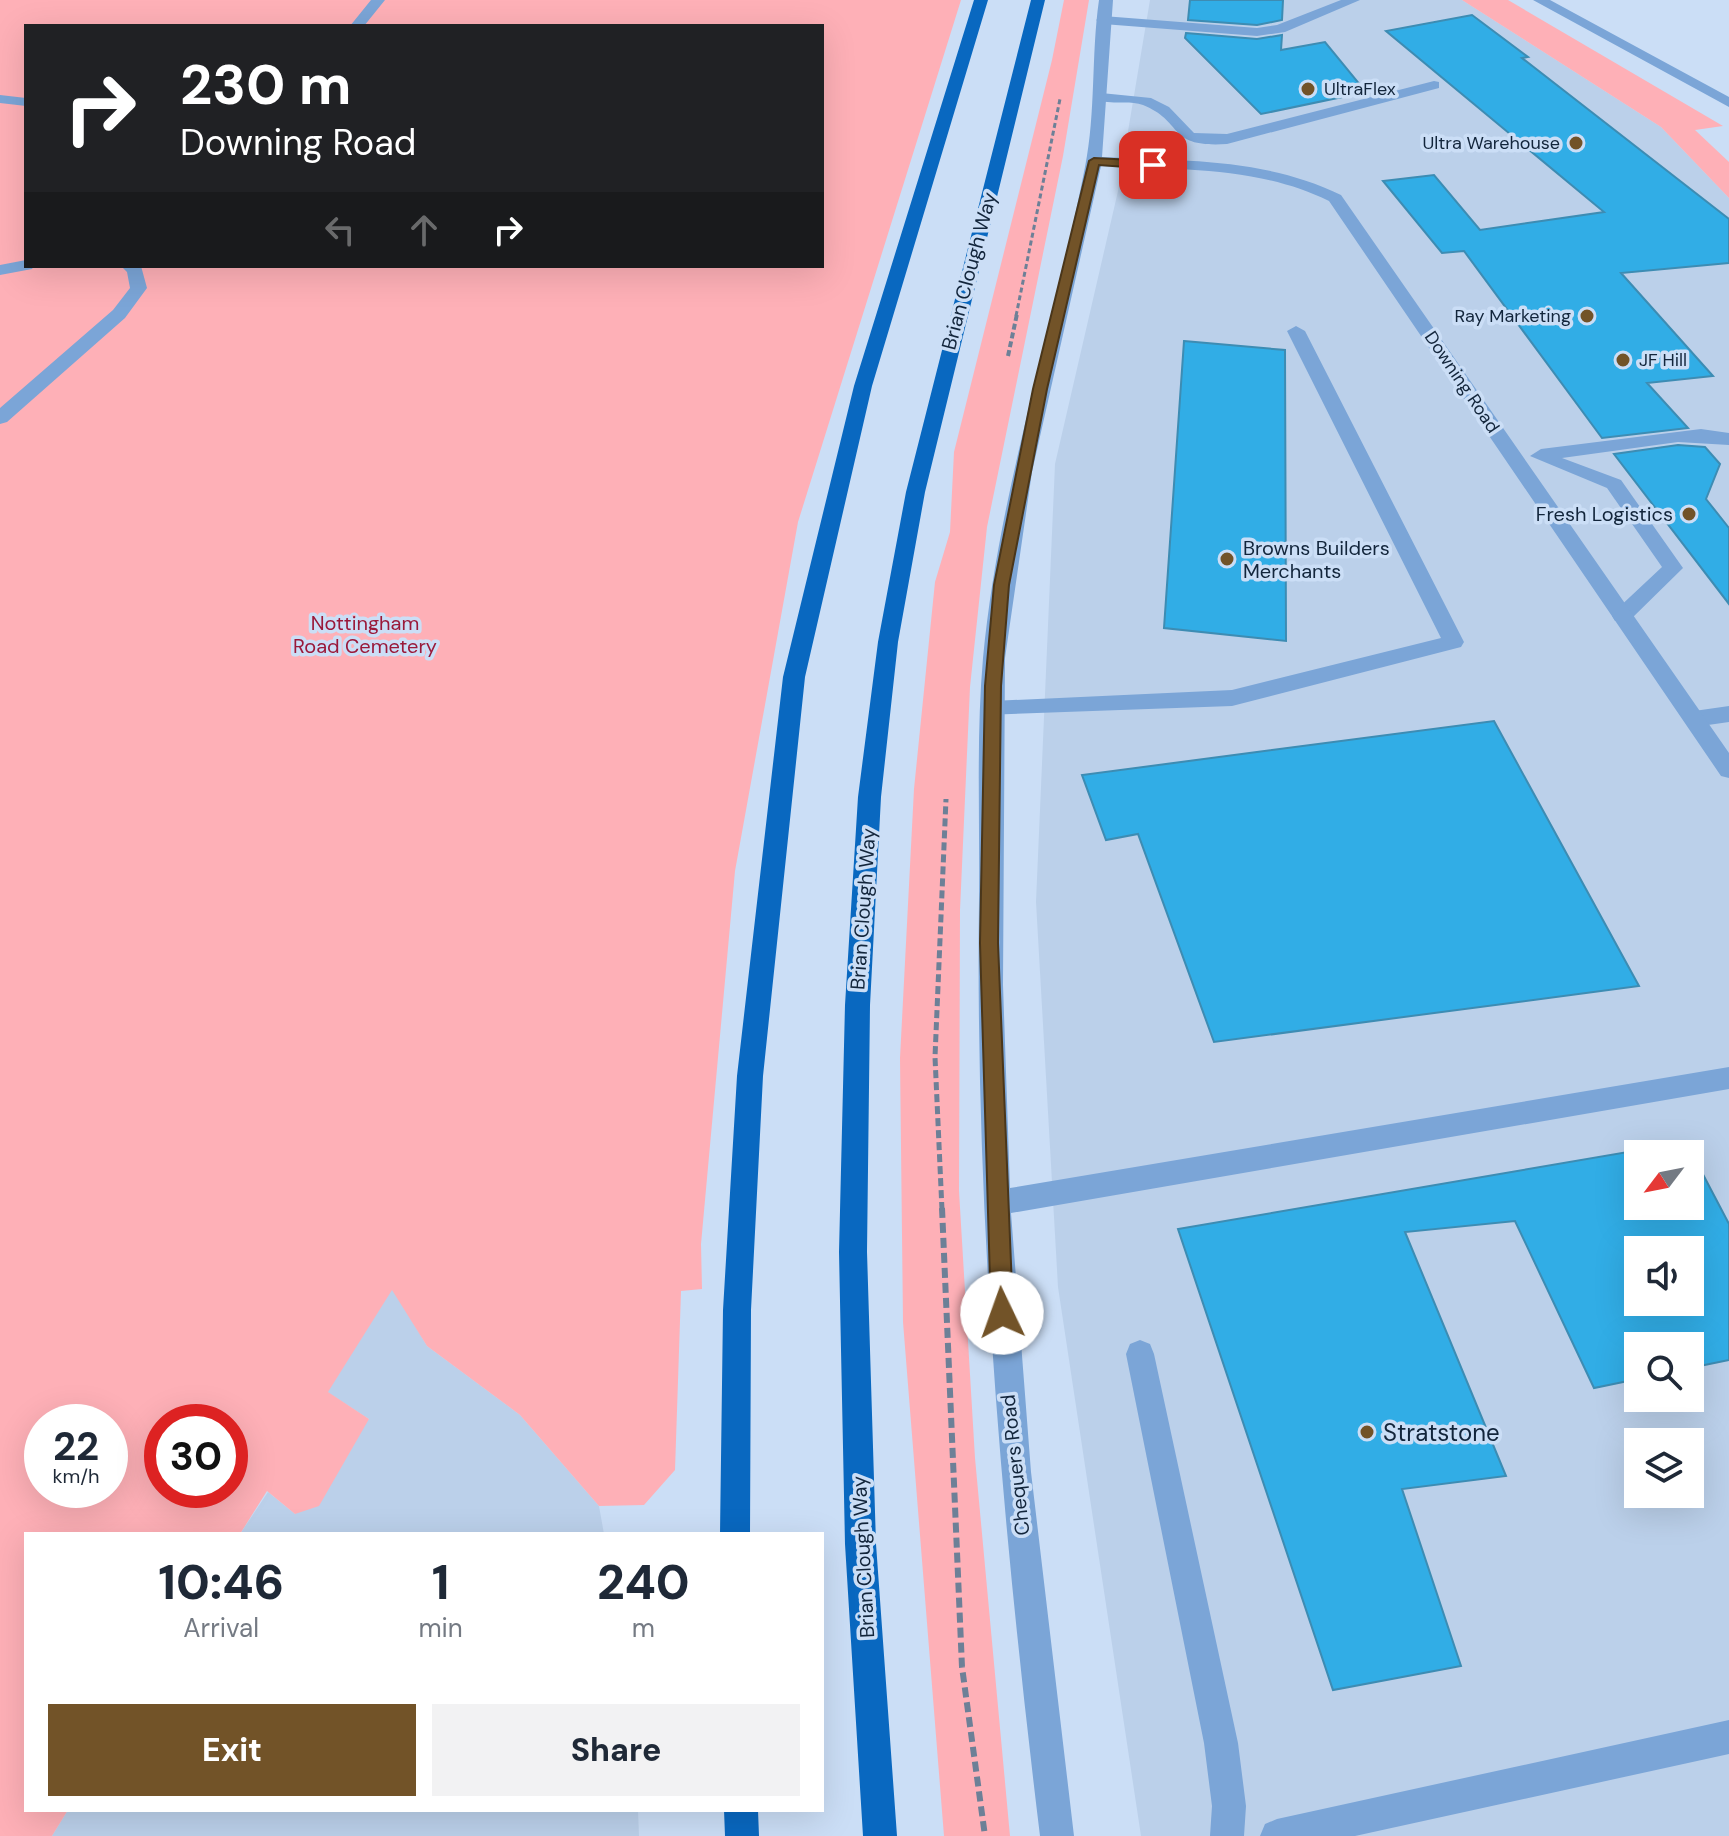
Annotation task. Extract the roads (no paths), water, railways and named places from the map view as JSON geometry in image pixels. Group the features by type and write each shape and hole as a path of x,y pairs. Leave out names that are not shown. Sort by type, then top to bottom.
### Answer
{"highway":[{"path":"735,1532 737,1310 750,1076 794,677 863,386 981,0"},
{"name":"Brian Clough Way","path":"880,1836 853,1377 853,1138 858,964 872,783 887,645 915,489 1028,51 1038,0"},
{"path":"741,1812 742,1836"}],"street":[{"path":"359,24 378,0"},
{"path":"1104,10 1257,32 1280,29 1353,0"},
{"path":"1540,0 1729,103"},
{"name":"Chequers Road","path":"1057,1836 1011,1438 996,1203 989,943 992,709 1002,585 1015,511 1094,161 1101,97 1104,10"},
{"path":"1101,97 1152,104 1169,117 1186,137 1199,142 1227,139 1434,85"},
{"path":"0,99 24,102"},
{"name":"Downing Road","path":"1094,161 1271,172 1309,184 1335,198 1729,770"},
{"path":"0,270 24,265"},
{"path":"0,418 119,314 139,288 132,268"},
{"path":"992,709 1232,698 1454,642 1296,331"},
{"path":"1515,459 1678,436 1729,439"},
{"path":"1539,456 1614,484 1673,568 1622,616"},
{"path":"1694,719 1729,714"},
{"path":"996,1203 1729,1078"},
{"path":"1140,1354 1221,1743 1229,1806 1227,1836"},
{"path":"1277,1836 1729,1737"}],"place":[{"name":"UltraFlex","path":"1308,89"},
{"name":"Ultra Warehouse","path":"1576,143"},
{"name":"Ray Marketing","path":"1587,316"},
{"name":"JF Hill","path":"1623,360"},
{"name":"Fresh Logistics","path":"1689,514"},
{"name":"Browns Builders Merchants","path":"1227,559"},
{"name":"Stratstone","path":"1367,1432"}],"park label":[{"name":"Nottingham Road Cemetery","path":"365,634"}]}
